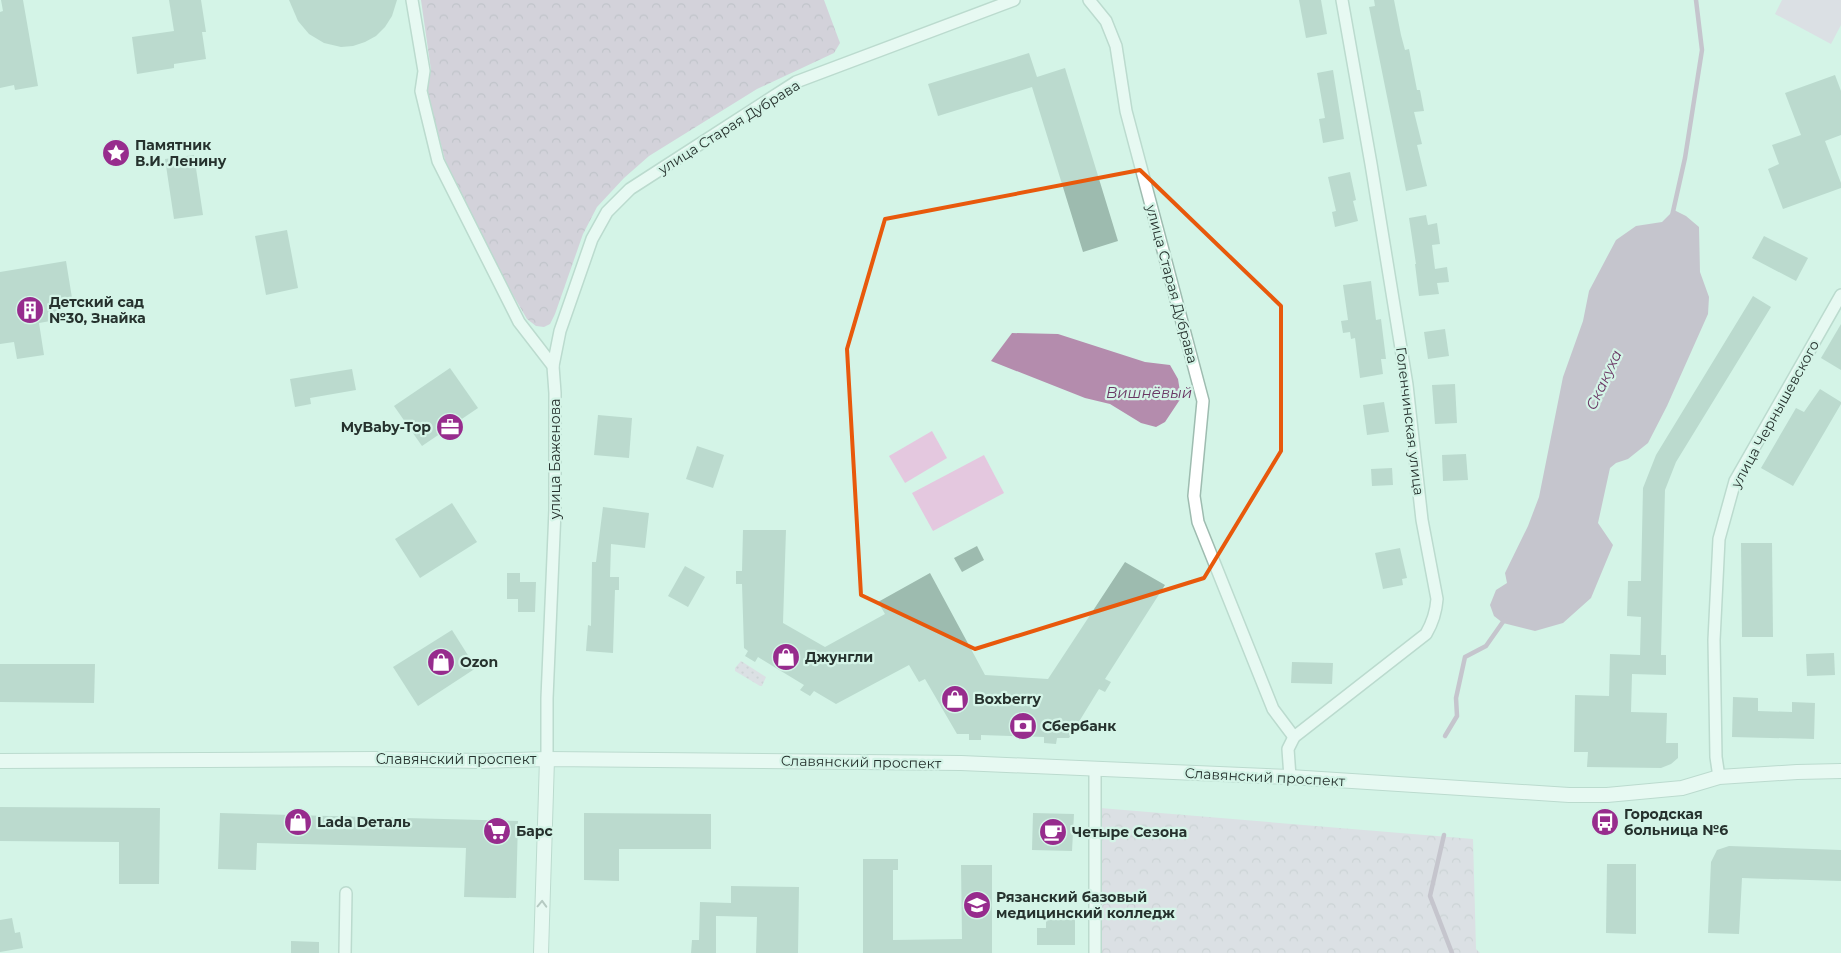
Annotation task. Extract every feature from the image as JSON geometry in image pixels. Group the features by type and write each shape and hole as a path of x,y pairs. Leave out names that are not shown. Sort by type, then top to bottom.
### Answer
{"street":[{"path":"412,0 424,71 421,92 438,161 518,322 553,366"},
{"name":"улица Старая Дубрава","path":"553,366 560,331 592,239 608,212 630,189 796,82 1014,0"},
{"name":"улица Старая Дубрава","path":"1089,0 1106,21 1116,46 1126,111 1203,401 1194,496 1198,522 1273,709 1294,737"},
{"name":"Голенчинская улица","path":"1294,737 1426,634 1434,620 1437,599 1422,520 1407,385 1342,0"},
{"name":"улица Чернышевского","path":"1719,777 1716,757 1714,640 1719,539 1735,481 1841,295"},
{"name":"улица Баженова","path":"541,953 548,759 547,698 555,510 555,394 553,366"},
{"path":"1290,777 1288,749 1294,737"},
{"name":"Славянский проспект","path":"0,761 357,759 480,761 548,759 961,764 1290,777 1569,795 1682,788 1719,777 1841,771"},
{"path":"1095,769 1095,953"},
{"path":"345,953 346,893"}],"highlighted area":[{"path":"1140,170 1281,306 1281,451 1204,578 975,649 861,595 847,349 885,219"}],"green space":[{"path":"421,0 824,0 840,43 834,53 757,89 649,156 624,178 597,207 583,234 555,314 550,324 544,327 536,326 527,319 503,278 445,160 427,90 431,70"},
{"path":"1782,0 1841,0 1841,25 1831,44 1775,14"},
{"path":"932,431 947,458 905,483 889,456"},
{"path":"984,455 1004,493 933,531 912,493"},
{"path":"741,661 766,677 762,686 735,671 735,668"},
{"path":"1100,808 1473,839 1476,949 1480,953 1100,953"}],"water":[{"path":"1674,210 1686,216 1699,227 1700,272 1709,297 1708,314 1667,406 1648,443 1628,459 1616,463 1610,468 1598,523 1613,545 1591,598 1563,623 1535,631 1503,623 1494,616 1490,605 1496,590 1507,583 1505,573 1528,526 1539,497 1563,377 1583,321 1589,291 1616,240 1636,226 1662,222"},
{"name":"Вишнёвый","path":"1012,333 1058,334 1145,362 1170,365 1178,379 1181,398 1165,422 1156,427 1141,423 1110,404 1085,398 991,361"}],"building":[{"path":"1,0 23,0 38,86 15,90 14,85 0,88 0,12 3,11"},
{"path":"169,0 201,0 206,32 202,32 206,59 174,64 174,68 137,74 132,37 174,31"},
{"path":"289,0 397,0 392,16 376,36 353,46 341,47 324,43 309,34 298,21"},
{"path":"1299,0 1321,0 1327,34 1306,38"},
{"path":"1374,0 1394,0 1405,50 1409,49 1417,90 1420,90 1424,111 1414,112 1422,144 1417,145 1427,186 1406,191 1369,7 1375,6"},
{"path":"1029,53 1037,77 1065,68 1118,241 1083,252 1032,87 938,116 928,84"},
{"path":"1333,70 1344,139 1323,143 1319,119 1325,118 1317,73"},
{"path":"1835,75 1841,91 1841,135 1825,141 1841,183 1841,188 1783,209 1768,169 1779,164 1772,145 1801,135 1785,93"},
{"path":"194,155 203,215 174,219 165,159"},
{"path":"1350,172 1356,200 1353,201 1358,221 1335,227 1332,212 1336,211 1328,177"},
{"path":"1426,215 1428,225 1437,223 1440,244 1432,245 1435,269 1447,267 1449,282 1437,283 1439,294 1419,296 1409,218"},
{"path":"287,230 298,288 266,295 255,236"},
{"path":"1764,236 1808,258 1796,281 1752,258"},
{"name":"Детский сад №30, Знайка","path":"66,261 72,298 59,300 62,319 39,323 44,355 17,359 14,342 0,344 0,272"},
{"path":"1371,281 1376,320 1381,319 1386,359 1381,359 1383,374 1360,378 1355,338 1351,339 1350,332 1343,333 1341,321 1348,320 1343,285"},
{"path":"1753,296 1771,307 1676,462 1665,490 1661,655 1666,655 1666,675 1632,674 1631,712 1667,713 1666,743 1678,743 1678,758 1671,764 1661,768 1587,767 1588,752 1574,752 1575,695 1609,696 1610,654 1640,655 1641,617 1627,616 1628,581 1641,581 1643,488 1656,455"},
{"path":"1841,324 1841,370 1821,358"},
{"path":"1445,329 1449,356 1428,359 1424,332"},
{"path":"450,368 478,408 422,446 394,406"},
{"path":"352,369 356,390 310,398 311,404 295,407 290,379"},
{"path":"1455,384 1457,423 1435,424 1432,385"},
{"path":"1820,389 1841,402 1841,404 1793,486 1761,468 1796,408 1804,412"},
{"path":"1384,402 1389,432 1367,435 1363,405"},
{"path":"598,415 632,418 629,458 594,455"},
{"path":"697,446 724,455 713,488 686,479"},
{"path":"1466,454 1468,480 1443,481 1442,455"},
{"path":"1392,468 1393,485 1372,486 1371,469"},
{"path":"452,503 477,542 420,578 395,539"},
{"path":"603,507 649,513 645,548 611,544 610,577 619,577 619,590 615,590 613,653 586,651 588,625 591,626 592,562 596,562"},
{"path":"743,530 786,530 783,623 825,647 885,614 878,602 930,573 985,675 1048,679 1125,562 1165,585 1105,679 1111,682 1105,692 1099,689 1069,738 1057,738 1056,744 1044,743 1044,737 981,735 981,740 969,740 969,734 957,734 925,679 919,682 909,665 836,704 814,691 810,696 800,690 804,685 758,657 755,662 745,656 748,651 744,648 742,584 736,584 736,571 742,571"},
{"path":"1741,543 1772,543 1773,637 1742,637"},
{"path":"977,546 984,560 962,572 954,558"},
{"path":"1400,548 1407,578 1402,579 1403,585 1383,589 1375,553"},
{"path":"685,566 705,577 688,607 668,596"},
{"path":"507,573 520,573 520,582 536,582 535,612 518,612 518,599 507,599"},
{"path":"452,630 476,668 418,706 393,667"},
{"path":"1834,653 1835,675 1807,676 1806,654"},
{"path":"1292,662 1333,663 1332,684 1291,683"},
{"path":"0,664 95,664 94,703 0,702"},
{"path":"1733,697 1758,698 1758,711 1792,712 1792,702 1815,703 1814,739 1732,737"},
{"path":"0,807 160,808 159,884 119,884 119,842 0,841"},
{"path":"220,813 518,821 516,898 464,897 466,848 257,843 256,870 218,869"},
{"path":"584,813 711,814 711,849 619,849 619,881 584,880"},
{"name":"Четыре Сезона","path":"1033,813 1074,814 1072,851 1032,850"},
{"path":"1729,846 1841,850 1841,881 1742,878 1739,934 1708,933 1711,862 1717,850"},
{"name":"Рязанский базовый медицинский колледж","path":"863,859 898,859 898,870 893,870 893,940 962,939 961,865 992,865 992,953 863,953"},
{"path":"1607,864 1636,864 1636,934 1606,933"},
{"path":"731,886 799,887 798,953 756,953 757,917 716,916 716,953 691,953 692,940 699,940 700,902 731,903"},
{"path":"1046,910 1075,910 1075,945 1037,945 1037,928 1046,928"},
{"path":"12,918 15,933 20,932 23,948 0,952 0,920"},
{"path":"291,941 319,942 319,953 291,953"}],"waterway":[{"name":"Скакуха","path":"1672,216 1685,158 1702,50 1696,0"},
{"name":"Скакуха","path":"1445,736 1457,716 1456,698 1465,657 1486,646 1505,619"},
{"name":"Скакуха","path":"1444,835 1430,896 1452,953"}],"place":[{"name":"Памятник В.И. Ленину","path":"116,153"},
{"name":"Детский сад №30, Знайка","path":"30,310"},
{"name":"MyBaby-Top","path":"450,427"},
{"name":"Джунгли","path":"786,657"},
{"name":"Ozon","path":"441,662"},
{"name":"Boxberry","path":"955,699"},
{"name":"Сбербанк","path":"1023,726"},
{"name":"Lada Dеталь","path":"298,822"},
{"name":"Городская больница №6","path":"1605,822"},
{"name":"Барс","path":"497,831"},
{"name":"Четыре Сезона","path":"1053,832"},
{"name":"Рязанский базовый медицинский колледж","path":"977,905"}]}
